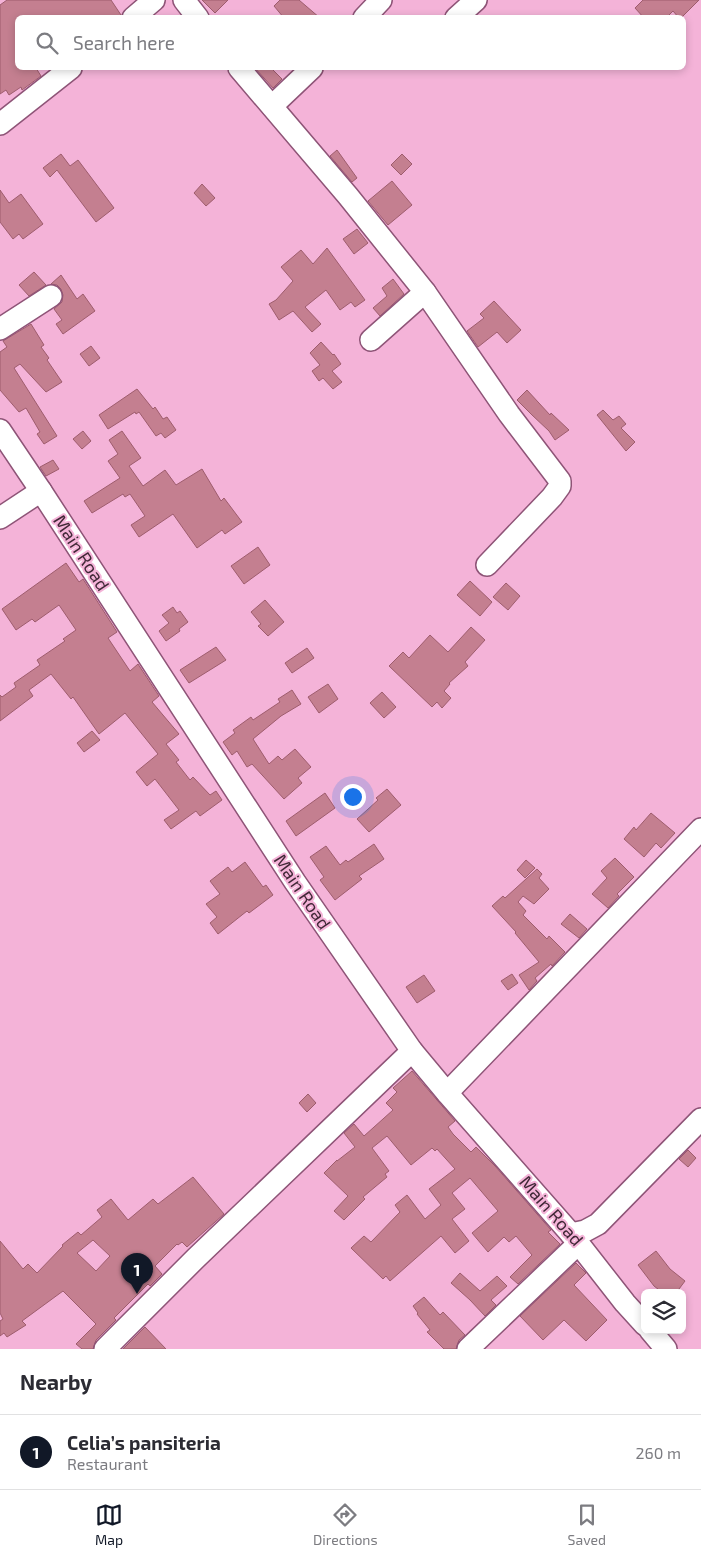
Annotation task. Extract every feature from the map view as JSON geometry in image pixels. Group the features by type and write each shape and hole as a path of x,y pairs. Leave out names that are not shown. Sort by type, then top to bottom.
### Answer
{"street":[{"path":"136,15 154,0"},
{"path":"184,0 196,15"},
{"path":"367,15 382,0"},
{"path":"459,15 476,0"},
{"path":"0,124 68,70"},
{"path":"241,70 360,211 425,292 509,414 560,481 560,486 552,497 487,565"},
{"path":"272,106 310,70"},
{"path":"371,340 425,292"},
{"path":"0,329 51,296"},
{"name":"Main Road","path":"0,430 295,882 412,1051 575,1238 625,1303 641,1321"},
{"path":"0,518 41,491"},
{"path":"447,1093 701,829"},
{"path":"105,1349 196,1258 412,1051"},
{"path":"468,1349 575,1238 598,1224 701,1119"},
{"path":"653,1334 666,1349"}],"building":[{"path":"7,0 111,0 121,15 15,15 15,70 37,70 41,76 22,90 21,87 9,95 6,90 0,94 0,5"},
{"path":"202,0 228,0 215,13"},
{"path":"280,0 299,0 316,15 282,15 274,6"},
{"path":"643,0 699,0 684,15 676,15 673,11 669,15 641,15 635,8"},
{"path":"257,70 273,70 282,79 273,88"},
{"path":"337,150 357,178 352,182 330,156"},
{"path":"61,154 70,166 78,160 114,208 96,222 57,170 50,177 43,168"},
{"path":"402,154 412,164 401,175 391,165"},
{"path":"392,181 412,205 388,225 368,201"},
{"path":"202,184 215,198 206,206 194,193"},
{"path":"0,190 9,203 21,194 43,224 23,239 19,234 13,239 0,222"},
{"path":"357,229 368,243 354,254 343,239"},
{"path":"327,248 365,300 355,307 351,302 340,310 326,290 305,307 321,324 312,332 293,311 279,320 269,304 276,300 293,281 281,267 301,250 313,264"},
{"path":"34,272 46,285 29,296 19,285"},
{"path":"61,275 77,299 83,294 95,311 63,334 56,324 62,320 54,309 62,302 63,295 57,285 51,284"},
{"path":"393,279 404,294 380,316 373,308 387,296 382,288"},
{"path":"494,301 521,330 507,343 497,332 478,347 467,331 484,318 480,314"},
{"path":"31,324 44,345 41,347 49,358 47,360 62,382 46,392 20,364 14,368 57,436 44,444 37,434 40,432 26,408 19,412 0,390 0,352 7,347 3,341"},
{"path":"321,342 334,354 341,364 332,371 342,382 333,389 323,378 319,381 312,371 320,365 310,353"},
{"path":"91,346 100,358 89,366 80,354"},
{"path":"137,389 153,409 155,407 163,419 167,417 176,430 165,438 161,433 156,436 139,412 136,414 135,412 108,429 99,415"},
{"path":"527,390 550,415 551,413 569,430 555,440 549,431 517,400"},
{"path":"603,410 613,420 619,416 626,424 621,428 635,442 626,451 597,415"},
{"path":"83,431 91,441 82,449 73,439"},
{"path":"122,431 141,458 129,466 143,486 165,470 176,485 202,469 221,501 224,498 242,522 225,534 222,530 197,548 173,514 139,537 131,525 145,516 130,494 125,497 123,494 92,513 84,501 120,478 108,461 118,454 109,440"},
{"path":"53,460 59,469 46,476 40,467"},
{"path":"258,547 270,565 244,584 231,566"},
{"path":"66,563 79,582 83,579 117,632 108,638 130,671 138,664 159,696 152,702 179,734 166,744 179,760 176,762 190,780 193,777 210,795 216,791 222,800 200,816 196,811 171,829 164,820 179,810 155,779 147,786 136,772 158,754 125,713 99,734 73,697 71,699 51,674 29,690 33,696 0,721 0,695 2,697 16,687 14,683 40,665 37,660 65,641 63,639 76,630 59,605 35,622 32,619 16,630 2,609"},
{"path":"470,581 492,602 480,616 457,595"},
{"path":"506,583 520,596 508,610 493,597"},
{"path":"265,600 284,622 268,636 258,626 261,624 251,612"},
{"path":"173,607 177,613 180,611 188,622 179,629 180,631 166,641 159,631 169,623 162,615"},
{"path":"471,627 485,640 465,662 468,666 449,683 444,691 451,698 442,708 437,702 432,707 389,666 403,652 409,658 430,635 448,652"},
{"path":"216,647 226,660 189,683 180,670"},
{"path":"307,648 314,658 292,673 285,663"},
{"path":"328,684 338,699 319,713 308,697"},
{"path":"292,690 301,704 281,716 253,739 269,764 278,756 282,760 295,749 311,767 298,778 302,783 284,799 252,764 247,767 237,751 232,755 223,742 235,733 233,730 251,717 253,720 280,702 278,699"},
{"path":"382,692 396,707 384,718 370,703"},
{"path":"92,731 100,740 84,752 77,743"},
{"path":"387,789 401,805 369,832 357,819"},
{"path":"325,793 335,808 296,836 286,821"},
{"path":"651,813 675,833 661,848 656,843 644,857 624,839 634,827 636,830"},
{"path":"374,844 384,859 359,876 362,879 335,900 320,880 324,877 310,857 326,846 340,865 346,860 348,862"},
{"path":"615,858 634,877 617,894 619,896 608,908 592,894 607,878 601,871"},
{"path":"526,860 535,868 525,878 517,870"},
{"path":"245,862 263,887 266,885 273,895 249,913 247,911 218,934 210,923 217,917 206,904 220,894 210,881 228,867 232,872"},
{"path":"537,869 542,874 539,878 549,889 534,904 523,896 518,902 526,911 523,915 547,939 549,936 565,952 552,966 551,964 535,978 537,981 529,990 519,975 539,962 516,932 492,906 503,896 505,898"},
{"path":"570,914 587,929 579,938 561,924"},
{"path":"512,974 518,983 508,990 501,981"},
{"path":"424,975 435,991 417,1003 406,987"},
{"path":"412,1071 455,1121 448,1127 453,1134 471,1152 476,1147 495,1166 551,1230 548,1232 560,1244 518,1284 510,1277 532,1255 516,1236 509,1242 504,1237 488,1252 472,1233 498,1211 470,1178 452,1193 465,1209 452,1219 469,1241 455,1253 441,1236 390,1281 386,1276 383,1279 351,1248 364,1236 371,1242 400,1212 395,1205 407,1195 425,1219 441,1205 429,1189 455,1169 437,1149 435,1151 432,1148 411,1165 387,1136 372,1148 389,1171 385,1174 387,1177 363,1197 365,1199 344,1220 334,1211 348,1196 324,1173 337,1160 355,1147 344,1133 354,1124 364,1136 393,1110 386,1103 397,1092 393,1088"},
{"path":"308,1094 316,1103 307,1112 299,1103"},
{"path":"688,1150 696,1158 688,1167 679,1159"},
{"path":"193,1177 224,1214 187,1247 182,1242 177,1244 155,1266 162,1274 150,1286 148,1284 114,1318 116,1320 96,1340 93,1349 82,1349 76,1344 96,1324 63,1291 22,1321 26,1325 7,1337 4,1333 0,1336 0,1321 3,1319 0,1313 0,1241 23,1269 28,1264 37,1273 62,1245 78,1232 81,1235 102,1217 97,1210 111,1199 128,1220 153,1199 158,1204","holes":["93,1240 110,1256 96,1271 77,1253"]},
{"path":"656,1251 670,1269 685,1281 679,1289 658,1289 638,1265"},
{"path":"576,1263 586,1273 574,1285 607,1320 586,1341 564,1320 543,1340 520,1316"},
{"path":"460,1273 480,1291 497,1276 507,1286 491,1300 496,1305 485,1316 451,1283"},
{"path":"424,1297 440,1315 443,1312 465,1335 459,1340 456,1349 444,1349 427,1332 430,1330 413,1306"},
{"path":"145,1327 166,1349 123,1349"}],"place":[{"name":"Celia’s pansiteria","path":"137,1294"}]}
